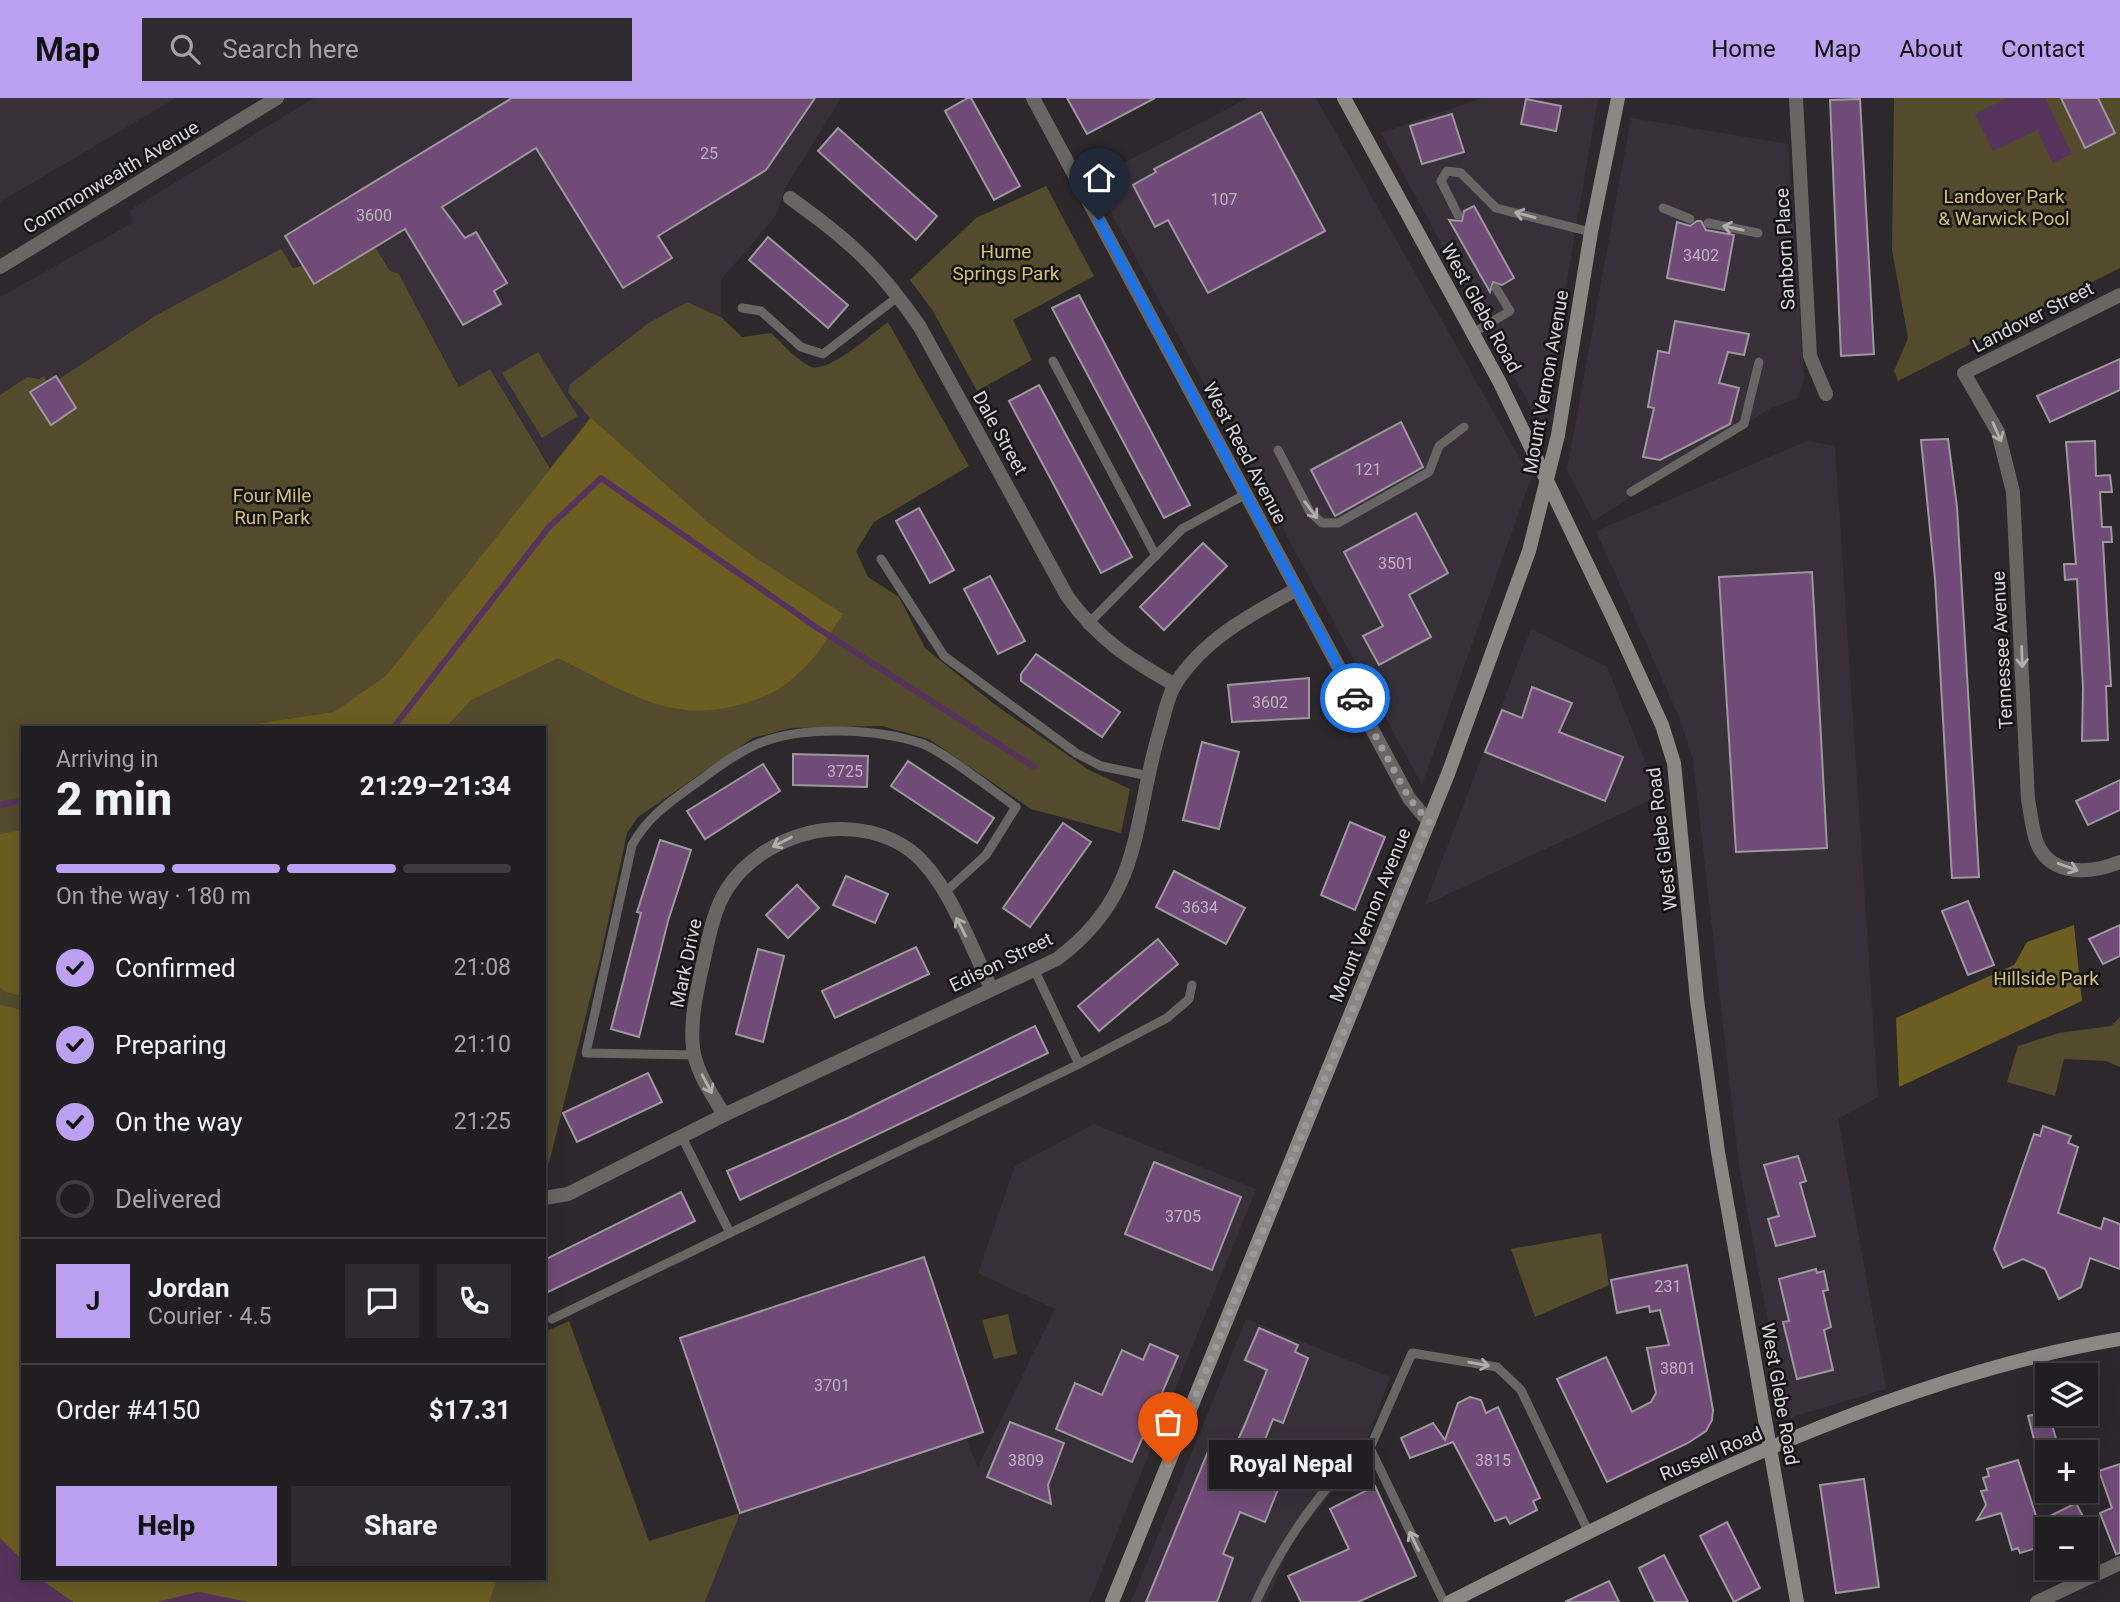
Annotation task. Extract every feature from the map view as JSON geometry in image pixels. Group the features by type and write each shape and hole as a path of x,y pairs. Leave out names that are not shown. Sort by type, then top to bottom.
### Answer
{"main road":[{"name":"West Glebe Road","path":"1344,98 1473,333 1549,481 1662,725 1678,776 1699,1013 1718,1152 1796,1601"},
{"name":"Mount Vernon Avenue","path":"1112,1602 1429,822 1529,551 1549,481 1591,232 1618,98"},
{"name":"Russell Road","path":"1450,1602 1675,1490 1770,1449 1946,1382 2027,1359 2120,1339"}],"street":[{"name":"Commonwealth Avenue","path":"0,267 277,98"},
{"name":"West Reed Avenue","path":"1033,98 1409,798 1429,822"},
{"name":"Sanborn Place","path":"1796,98 1810,356 1826,394"},
{"name":"Dale Street","path":"790,198 846,238 899,296 920,327 1067,596 1087,625 1127,658 1175,685"},
{"name":"Landover Street","path":"1964,373 2120,295"},
{"name":"Tennessee Avenue","path":"1964,373 1998,432 2007,458 2013,492 2028,800 2038,845 2048,857 2072,871 2089,872 2118,863"},
{"name":"Edison Street","path":"546,1198 568,1194 723,1115 1057,959 1077,943 1095,926 1117,892 1138,840 1149,776 1175,685 1211,642 1248,615 1297,589"},
{"name":"Mark Drive","path":"723,1115 695,1055 692,1031 699,984 716,910 731,885 765,850 792,836 857,829 895,841 912,852 929,869 944,892 990,989"},
{"path":"2037,1602 2120,1563"}],"lane":[{"path":"1458,215 1441,181 1447,172 1461,173 1496,208 1591,232"},
{"path":"1662,208 1690,219"},
{"path":"1708,223 1758,233"},
{"path":"1473,333 1510,311 1496,288"},
{"path":"742,308 761,311 801,347 822,354 899,296"},
{"path":"1053,361 1156,556"},
{"path":"1631,492 1744,424 1759,362"},
{"path":"1278,450 1310,512 1322,523 1338,523 1429,472 1440,446 1464,427"},
{"path":"1087,625 1182,529 1246,494"},
{"path":"881,559 944,656 1076,753 1101,766 1149,776"},
{"path":"695,1055 586,1053 632,845 643,825 659,810 739,753 756,744 799,733 897,736 926,746 1016,807 986,855 944,892"},
{"path":"1034,970 1079,1064"},
{"path":"552,1319 1079,1064 1167,1018 1189,999 1192,985"},
{"path":"682,1137 730,1233"},
{"path":"1444,1602 1370,1448 1412,1353 1496,1367 1521,1390 1589,1533"},
{"path":"1256,1602 1275,1559 1308,1509 1357,1450 1370,1448"}],"shaded area":[{"path":"0,98 176,98 0,202"},
{"path":"314,98 841,98 784,190 775,217 721,280 721,317 687,302 618,345 590,418 551,468 490,369 460,387 399,274 390,271 385,261 314,284 302,264 293,268 281,250 160,313 58,380 27,377 0,395 0,297 132,223 130,210"},
{"path":"1248,98 1316,98 1531,478 1422,785 1093,179"},
{"path":"1482,98 1598,98 1542,428 1381,133"},
{"path":"2007,98 2045,98 2072,154 2053,163 2037,130 1993,151 1975,114"},
{"path":"1631,118 1788,144 1804,380 1798,398 1771,408 1593,521 1567,470"},
{"path":"1807,441 1835,446 1878,1097 1838,1119 1886,1389 1786,1419 1739,1166 1693,760 1681,722 1596,531"},
{"path":"1531,629 1607,667 1646,764 1655,798 1425,905"},
{"path":"1094,1124 1256,1189 1089,1602 705,1602 740,1513 966,1439 978,1467 1055,1309 978,1273 1015,1166"},
{"path":"1246,1319 1390,1377 1361,1457 1293,1539 1266,1602 1131,1602"},
{"path":"0,1538 21,1559 21,1580 41,1580 73,1602 0,1602"},
{"path":"198,1592 248,1602 157,1602"}],"green space":[{"name":"Landover Park & Warwick Pool","path":"1894,98 2120,98 2120,268 1898,381 1894,371 1908,338 1892,250"},
{"name":"Hume Springs Park","path":"1046,186 1094,276 1013,320 1032,360 977,391 933,311 910,280 976,218"},
{"name":"Four Mile Run Park","path":"375,247 390,271 399,274 459,387 490,369 550,468 590,418 568,392 570,384 647,324 687,302 721,317 742,337 771,333 799,359 809,366 817,367 838,359 888,322 969,466 874,522 856,551 868,577 899,597 925,648 994,704 1089,770 1130,789 1121,833 1031,809 929,739 882,726 791,728 753,738 638,817 627,833 600,959 549,1163 546,1162 546,726 21,726 21,1580 546,1580 546,1329 569,1321 649,1541 740,1513 705,1602 0,1602 0,395 27,377 39,379 44,376 47,381 56,376 59,379 160,313 281,249 293,268"},
{"path":"538,352 578,416 542,438 502,373"},
{"path":"591,418 710,524 754,557 843,614 806,666 782,687 738,705 713,710 667,707 645,700 558,658 471,700 447,726 242,726 334,712 386,676"},
{"path":"21,830 21,996 6,992 0,987 0,834"},
{"name":"Hillside Park","path":"2074,925 2082,1001 1899,1087 1896,1018 2014,965 2027,942"},
{"path":"0,1005 21,1010 21,1559 0,1538"},
{"path":"2120,1017 2120,1067 2106,1061 2064,1059 2055,1096 2007,1082 2018,1046 2059,1033 2111,1026"},
{"path":"1601,1233 1609,1285 1535,1317 1511,1249"},
{"path":"1008,1314 1017,1354 994,1359 982,1320"},
{"path":"41,1580 497,1580 489,1602 248,1602 198,1592 157,1602 73,1602"}],"building":[{"path":"512,98 815,98 766,170 658,236 672,258 623,288 536,148 442,207 465,238 476,232 507,283 494,291 501,304 463,325 405,229 314,284 285,236"},
{"path":"971,98 1020,186 994,200 945,111"},
{"path":"1067,98 1155,98 1087,134"},
{"path":"2061,98 2098,98 2115,133 2085,148"},
{"path":"1526,99 1561,106 1556,131 1521,124"},
{"path":"1860,99 1874,354 1841,356 1830,100"},
{"path":"1261,112 1325,231 1208,293 1168,220 1155,227 1133,185 1156,172 1154,169"},
{"path":"1452,114 1464,152 1422,164 1410,126"},
{"path":"838,128 937,216 916,240 818,151"},
{"path":"1474,206 1514,278 1502,285 1493,282 1490,292 1449,220 1462,221 1464,211"},
{"path":"1701,221 1706,230 1734,235 1724,290 1667,278 1677,222 1690,226"},
{"path":"768,237 848,305 828,328 749,260"},
{"path":"1079,295 1190,505 1164,518 1052,308"},
{"path":"1675,321 1749,334 1744,355 1728,352 1719,383 1739,388 1730,424 1660,460 1643,457 1654,408 1648,407 1658,351 1669,353"},
{"path":"2120,359 2120,390 2050,422 2037,396"},
{"path":"56,376 76,408 51,425 30,392"},
{"path":"1039,385 1132,557 1101,573 1009,401"},
{"path":"1401,422 1423,467 1335,516 1311,470"},
{"path":"1948,439 1957,507 1979,877 1952,878 1935,579 1921,440"},
{"path":"2095,441 2096,476 2110,475 2112,492 2100,492 2102,527 2111,527 2112,542 2103,542 2111,686 2106,686 2108,740 2082,741 2083,688 2077,579 2065,580 2064,564 2076,564 2066,442"},
{"path":"919,508 954,570 930,583 896,521"},
{"path":"1416,513 1448,573 1409,595 1431,637 1379,665 1363,636 1383,626 1344,552"},
{"path":"1203,543 1227,566 1164,630 1140,607"},
{"path":"1812,572 1827,848 1736,852 1719,577"},
{"path":"990,576 1025,641 998,654 964,589"},
{"path":"1036,654 1120,712 1102,737 1021,681 1021,674"},
{"path":"1309,678 1309,718 1232,722 1228,685"},
{"path":"1532,687 1572,703 1559,732 1623,757 1605,801 1485,752 1502,710 1522,718"},
{"path":"1202,742 1239,752 1219,829 1183,820"},
{"path":"793,754 868,756 867,787 793,785"},
{"path":"908,761 994,818 977,843 891,786"},
{"path":"763,764 780,791 705,839 687,811"},
{"path":"2120,780 2120,810 2088,825 2076,801"},
{"path":"1350,822 1385,837 1355,910 1321,895"},
{"path":"1063,823 1091,842 1030,927 1003,908"},
{"path":"660,840 691,850 668,921 639,1037 611,1029 641,913 637,912"},
{"path":"1174,871 1245,908 1226,944 1156,907"},
{"path":"846,876 888,894 875,923 833,905"},
{"path":"797,885 819,908 788,938 766,915"},
{"path":"1968,901 1994,965 1968,975 1942,911"},
{"path":"2120,925 2120,956 2103,964 2089,939"},
{"path":"1158,939 1178,964 1099,1031 1078,1006"},
{"path":"916,947 929,974 835,1018 822,991"},
{"path":"758,949 784,956 763,1042 736,1034"},
{"path":"1035,1026 1048,1053 740,1200 727,1171 848,1118"},
{"path":"648,1073 662,1102 577,1142 563,1113"},
{"path":"2043,1126 2071,1136 2068,1143 2078,1147 2058,1213 2101,1229 2104,1218 2120,1224 2120,1269 2090,1258 2081,1287 2059,1299 2045,1269 2023,1259 2003,1268 1994,1249 2034,1134 2040,1136"},
{"path":"1798,1156 1806,1181 1800,1183 1815,1236 1776,1246 1768,1219 1779,1216 1764,1165"},
{"path":"1154,1162 1241,1197 1212,1270 1125,1234"},
{"path":"681,1192 695,1221 546,1293 546,1259"},
{"path":"924,1257 983,1432 740,1513 680,1338"},
{"path":"1687,1265 1713,1410 1712,1420 1706,1431 1688,1443 1607,1482 1557,1379 1606,1357 1632,1412 1651,1402 1656,1393 1647,1348 1669,1345 1660,1310 1650,1312 1649,1306 1617,1313 1611,1280"},
{"path":"1816,1269 1817,1273 1824,1271 1828,1290 1823,1291 1831,1327 1824,1330 1833,1370 1797,1379 1783,1322 1789,1321 1779,1279"},
{"path":"1259,1328 1298,1345 1295,1352 1308,1358 1283,1423 1273,1419 1254,1468 1282,1479 1265,1522 1240,1512 1223,1554 1233,1558 1217,1602 1146,1602 1209,1449 1230,1458 1246,1422 1267,1370 1245,1360"},
{"path":"1150,1344 1178,1356 1132,1462 1056,1429 1075,1383 1102,1395 1122,1350 1143,1360"},
{"path":"1470,1397 1481,1400 1486,1413 1498,1407 1540,1498 1533,1501 1537,1510 1510,1524 1506,1517 1495,1521 1453,1442 1410,1458 1401,1438 1433,1423 1445,1440 1458,1403"},
{"path":"2035,1414 2035,1426 2052,1426 2056,1440 2035,1440 2035,1443 2028,1416"},
{"path":"1010,1422 1064,1443 1048,1485 1051,1504 987,1477"},
{"path":"2018,1460 2036,1517 2035,1548 2020,1553 2018,1548 2012,1550 2001,1513 1977,1520 1986,1505 1981,1491 1987,1490 1983,1478 1989,1476 1987,1469"},
{"path":"2120,1464 2120,1553 2116,1554 2100,1513 2112,1508 2099,1471"},
{"path":"1864,1479 1879,1587 1836,1593 1820,1485"},
{"path":"1375,1486 1416,1576 1358,1602 1301,1602 1288,1576 1349,1549 1330,1509"},
{"path":"2076,1503 2083,1517 2048,1517"},
{"path":"1727,1522 1760,1588 1734,1602 1700,1536"},
{"path":"1664,1555 1688,1602 1655,1602 1639,1568"},
{"path":"1609,1581 1619,1602 1565,1602"}],"waterway":[{"path":"395,726 548,528 601,478 816,627 1034,767"},
{"path":"0,805 21,800"}],"way so far":[{"path":"1168,1464 1429,822 1409,798 1355,698"}],"place":[{"name":"Royal Nepal","path":"1168,1464"}],"route":[{"path":"1099,220 1355,698"}]}
